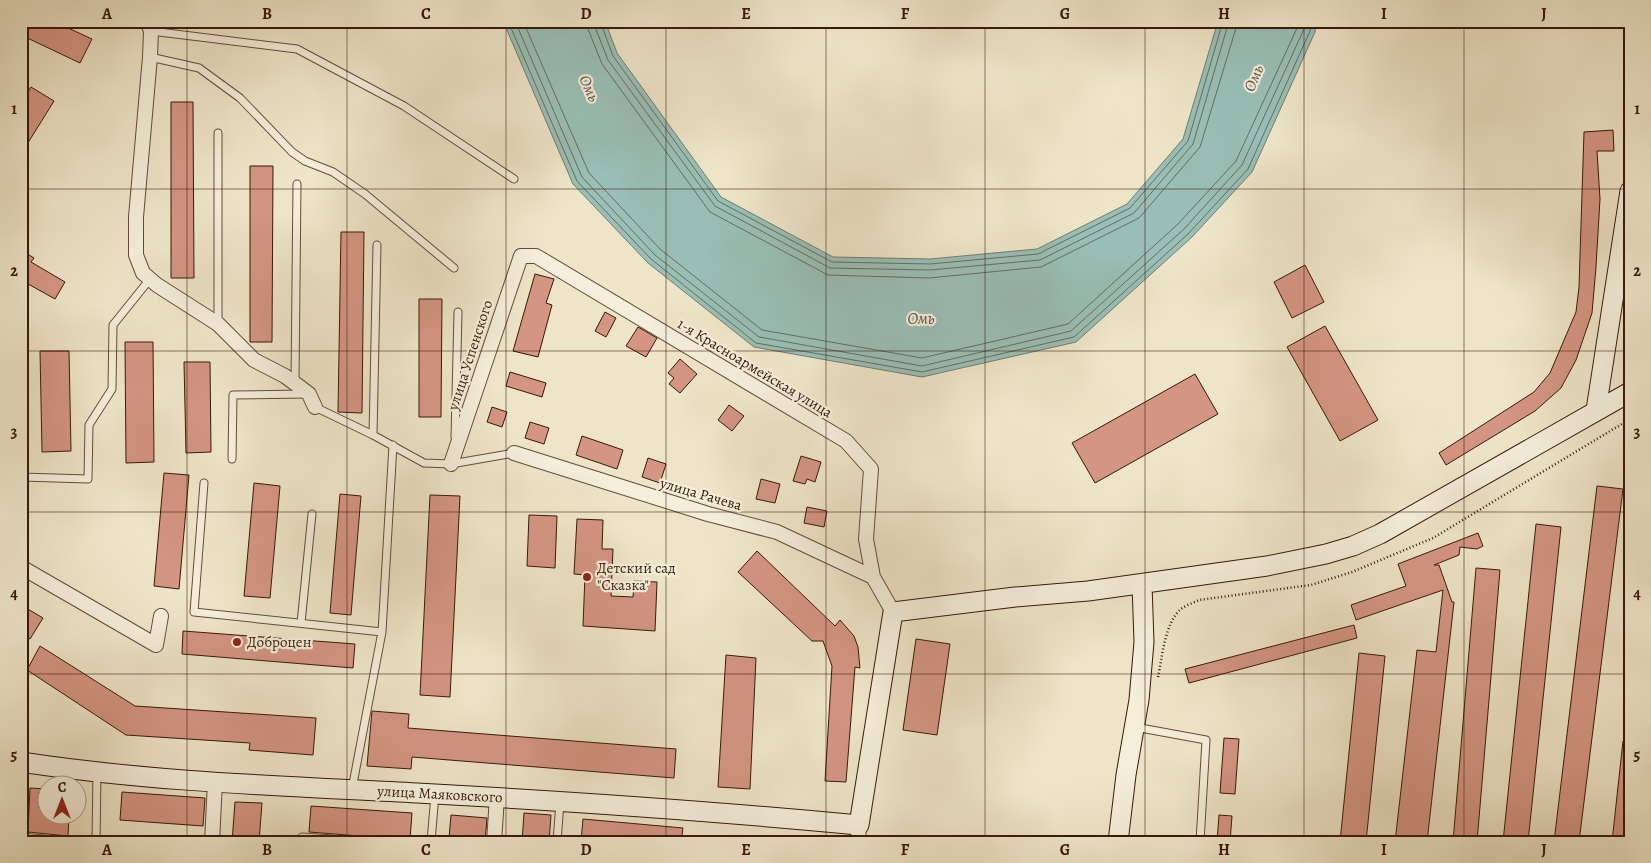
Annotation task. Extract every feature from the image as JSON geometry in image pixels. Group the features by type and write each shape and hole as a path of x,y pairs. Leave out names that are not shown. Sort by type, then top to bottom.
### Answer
{"street":[{"path":"149,26 150,57 136,217 136,255 143,273 157,285 218,324 254,360 295,383 309,394 315,408"},
{"path":"1596,410 1630,190"},
{"name":"улица Успенского","path":"453,458 521,256"},
{"name":"1-я Красноармейская улица","path":"521,256 536,256 846,442 870,469 866,539 873,577 893,612"},
{"path":"858,833 893,612 1142,584 1267,566 1326,554 1353,546 1380,534 1630,392"},
{"name":"улица Рачева","path":"514,453 708,514 777,532 873,577"},
{"path":"21,567 156,645 161,616"},
{"path":"1118,842 1138,700 1144,642 1142,584"},
{"name":"улица Маяковского","path":"21,762 98,772 216,782 498,797 798,819 858,833"},
{"path":"212,842 216,782"},
{"path":"494,842 498,797"}],"lane":[{"path":"149,26 297,49 404,106 514,179"},
{"path":"150,57 199,68 240,98 292,152 305,161 333,172 364,194 454,268"},
{"path":"218,133 218,324"},
{"path":"295,383 297,184"},
{"path":"373,434 377,245"},
{"path":"21,477 88,479 89,425 112,389 113,325 150,279"},
{"path":"453,458 458,312"},
{"path":"232,459 233,395 309,394"},
{"path":"315,408 373,434 424,463 453,458 514,453"},
{"path":"352,789 382,632 393,445"},
{"path":"204,483 194,612 382,632"},
{"path":"301,623 312,514"},
{"path":"1134,727 1206,740 1200,842"},
{"path":"96,842 98,772"},
{"path":"431,842 435,794"},
{"path":"557,842 560,802"},
{"path":"21,837 78,842"},
{"path":"302,837 380,842"}],"path":[{"path":"1156,684 1166,638 1174,618 1179,610 1186,605 1199,600 1311,585 1352,572 1433,538 1630,420"}],"water":[{"name":"Омь","path":"503,21 605,21 617,53 721,197 833,257 930,259 1037,249 1127,204 1183,139 1218,21 1316,21 1315,32 1252,172 1192,237 1076,342 922,377 754,347 648,263 573,184"}],"building":[{"path":"21,21 53,21 92,39 80,63 21,35"},
{"path":"31,87 54,101 21,154 21,103"},
{"path":"171,102 193,102 194,278 171,278"},
{"path":"1613,130 1614,151 1597,151 1600,199 1592,313 1576,360 1561,388 1535,411 1446,465 1439,453 1534,392 1550,373 1576,312 1579,287 1584,132"},
{"path":"250,166 273,166 272,342 250,342"},
{"path":"341,232 364,232 362,413 338,412"},
{"path":"21,250 34,258 31,262 65,282 55,299 21,280"},
{"path":"1305,265 1324,302 1292,318 1274,282"},
{"path":"535,274 554,279 546,303 552,305 538,357 513,351"},
{"path":"419,299 442,299 441,417 419,417"},
{"path":"605,312 616,318 606,337 595,331"},
{"path":"1325,326 1378,420 1340,441 1287,347"},
{"path":"638,327 657,338 646,357 626,346"},
{"path":"125,342 153,342 154,462 126,463"},
{"path":"40,351 69,351 71,451 42,452"},
{"path":"680,359 697,374 680,393 669,384 674,378 668,373"},
{"path":"184,362 210,362 211,452 186,453"},
{"path":"510,372 546,383 542,397 506,386"},
{"path":"1195,374 1218,414 1095,483 1072,443"},
{"path":"729,405 744,416 732,431 718,420"},
{"path":"492,407 507,412 502,427 487,422"},
{"path":"530,422 549,428 544,444 525,438"},
{"path":"582,436 623,450 617,469 576,455"},
{"path":"801,456 821,462 815,482 807,479 805,484 793,481"},
{"path":"648,458 666,464 660,483 642,477"},
{"path":"164,473 189,475 179,589 154,586"},
{"path":"761,479 780,484 775,503 756,499"},
{"path":"254,483 280,486 270,598 244,596"},
{"path":"1597,486 1623,489 1579,842 1554,842"},
{"path":"340,494 361,496 351,615 330,613"},
{"path":"430,495 460,496 450,697 420,695"},
{"path":"807,507 827,511 824,527 804,523"},
{"path":"529,515 557,516 555,568 527,566"},
{"path":"577,519 603,520 602,549 613,549 611,596 633,597 634,581 657,582 655,631 583,626 585,575 574,574"},
{"path":"1536,524 1561,527 1528,842 1503,842"},
{"path":"1478,533 1483,546 1477,549 1460,547 1459,555 1434,565 1439,565 1452,602 1454,602 1427,842 1395,842 1417,650 1436,652 1443,590 1356,620 1351,605 1406,586 1398,564"},
{"path":"757,551 835,626 840,620 854,636 858,647 860,668 855,667 846,782 825,781 832,666 823,641 812,641 738,572"},
{"path":"1476,568 1500,570 1477,842 1453,842"},
{"path":"21,605 43,618 30,639 21,634"},
{"path":"1354,625 1357,638 1189,683 1185,669"},
{"path":"183,631 355,644 353,668 182,654"},
{"path":"916,639 950,644 937,735 903,730"},
{"path":"40,646 135,706 316,718 313,755 249,750 250,743 126,735 27,670"},
{"path":"1359,653 1385,656 1366,842 1340,842"},
{"path":"726,655 756,658 750,789 718,787"},
{"path":"372,711 409,714 408,728 676,749 674,778 412,757 411,769 367,766"},
{"path":"1224,738 1239,739 1235,794 1220,793"},
{"path":"1623,741 1630,741 1630,842 1612,842"},
{"path":"30,788 38,788 38,826 68,826 68,836 28,832"},
{"path":"122,792 205,798 203,826 120,820"},
{"path":"235,802 262,803 259,842 232,842"},
{"path":"311,806 412,813 410,840 309,832"},
{"path":"524,813 551,815 549,842 522,842"},
{"path":"451,815 487,818 485,842 460,842 461,839 449,838"},
{"path":"1219,815 1232,816 1230,842 1217,842"},
{"path":"583,819 683,828 681,842 581,841"}],"place":[{"name":"Детский сад \"Сказка\"","path":"587,577"},
{"name":"Доброцен","path":"237,642"}]}
